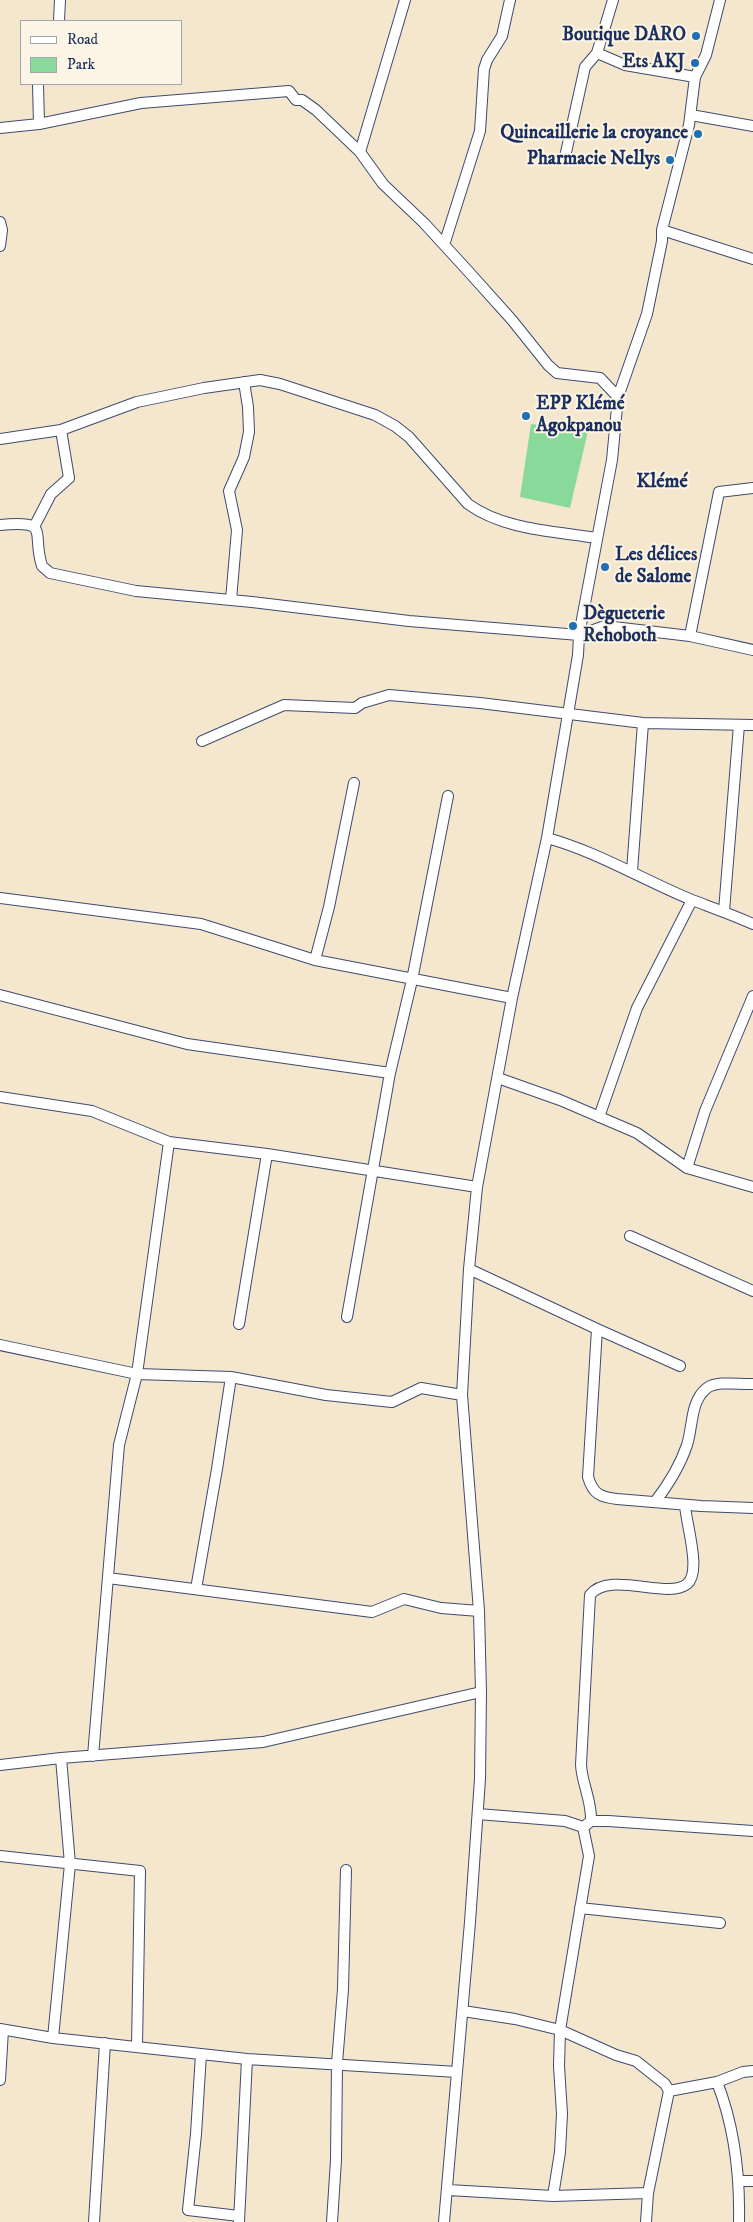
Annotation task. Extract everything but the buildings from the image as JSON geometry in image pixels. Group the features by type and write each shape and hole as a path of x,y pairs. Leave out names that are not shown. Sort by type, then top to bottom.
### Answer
{"street":[{"path":"59,20 60,0"},
{"path":"360,152 405,0"},
{"path":"444,245 480,131 484,69 487,60 502,36 510,0"},
{"path":"566,157 585,67 597,53 613,0"},
{"path":"444,2222 478,1814 481,1692 479,1611 462,1395 469,1269 477,1187 512,998 547,838 568,715 579,635 612,460 618,397 647,314 662,241 662,230 676,182 691,115 695,77 706,55 720,0"},
{"path":"597,53 625,65 695,77"},
{"path":"38,85 39,124"},
{"path":"0,128 39,124 141,103 289,91 296,100 302,100 316,110 360,152 383,184 444,245 512,320 548,366 558,373 600,378 618,397"},
{"path":"691,115 753,126"},
{"path":"0,222 2,230 0,246"},
{"path":"662,230 753,259"},
{"path":"0,439 61,430 137,402 260,380 280,384 375,416 395,426 409,437 468,504 479,512 511,524 597,538"},
{"path":"231,600 237,530 229,490 244,457 249,432 244,382"},
{"path":"34,527 51,494 69,478 61,430"},
{"path":"690,636 719,492 753,488"},
{"path":"0,525 25,523 34,527 39,535 42,566 50,574 136,591 409,621 579,635 605,626 690,636 753,650"},
{"path":"202,741 284,705 355,708 362,703 389,695 480,703 643,723 753,725"},
{"path":"632,871 643,723"},
{"path":"724,911 739,725"},
{"path":"315,960 329,907 354,783"},
{"path":"347,1317 371,1172 390,1073 412,980 448,796"},
{"path":"547,838 575,846 692,900 753,924"},
{"path":"0,898 201,924 315,960 512,998"},
{"path":"599,1117 636,1008 692,900"},
{"path":"0,995 187,1044 390,1073"},
{"path":"687,1168 705,1111 752,1001"},
{"path":"498,1078 560,1100 637,1134 687,1168 753,1188"},
{"path":"0,1097 92,1112 169,1142 267,1154 371,1172 477,1187"},
{"path":"93,1756 120,1444 137,1374 169,1142"},
{"path":"239,1324 267,1154"},
{"path":"630,1236 753,1292"},
{"path":"469,1269 680,1366"},
{"path":"596,1329 588,1477 591,1486 603,1498 753,1508"},
{"path":"0,1345 137,1374 231,1377 326,1395 392,1402 421,1388 462,1395"},
{"path":"196,1589 231,1377"},
{"path":"655,1502 678,1467 687,1445 696,1403 701,1395 708,1387 720,1384 753,1384"},
{"path":"553,2196 560,2152 562,2114 559,2066 560,2030 589,1856 587,1824 590,1799 581,1765 590,1595 598,1588 603,1587 636,1586 673,1589 682,1588 689,1583 693,1572 694,1556 686,1522 686,1505"},
{"path":"108,1578 372,1612 404,1600 442,1608 479,1611"},
{"path":"0,1765 61,1758 263,1742 481,1692"},
{"path":"53,2038 70,1864 61,1758"},
{"path":"478,1814 587,1824 659,1824 753,1831"},
{"path":"0,1856 140,1871 137,2047"},
{"path":"332,2222 336,2160 337,2063 343,1989 346,1870"},
{"path":"580,1908 720,1923"},
{"path":"463,2011 514,2019 560,2030 616,2055 636,2061 665,2084 669,2091 648,2193 646,2222"},
{"path":"0,2080 2,2030 53,2038 247,2059 337,2063 457,2072"},
{"path":"94,2222 105,2043"},
{"path":"200,2054 196,2134 188,2210 239,2219 247,2059"},
{"path":"669,2091 718,2082 743,2072 753,2071"},
{"path":"718,2082 728,2110 740,2181 739,2222"},
{"path":"740,2181 753,2181"},
{"path":"448,2190 553,2196 648,2193"}],"green space":[{"path":"531,424 588,431 570,508 520,497"}],"place":[{"name":"Boutique DARO","path":"696,36"},
{"name":"Ets AKJ","path":"695,63"},
{"name":"Quincaillerie la croyance","path":"698,134"},
{"name":"Pharmacie Nellys","path":"670,160"},
{"name":"EPP Klémé Agokpanou","path":"526,416"},
{"name":"Les délices de Salome","path":"605,567"},
{"name":"Dègueterie Rehoboth","path":"573,626"}],"district":[{"name":"Klémé","path":"662,483"}]}
